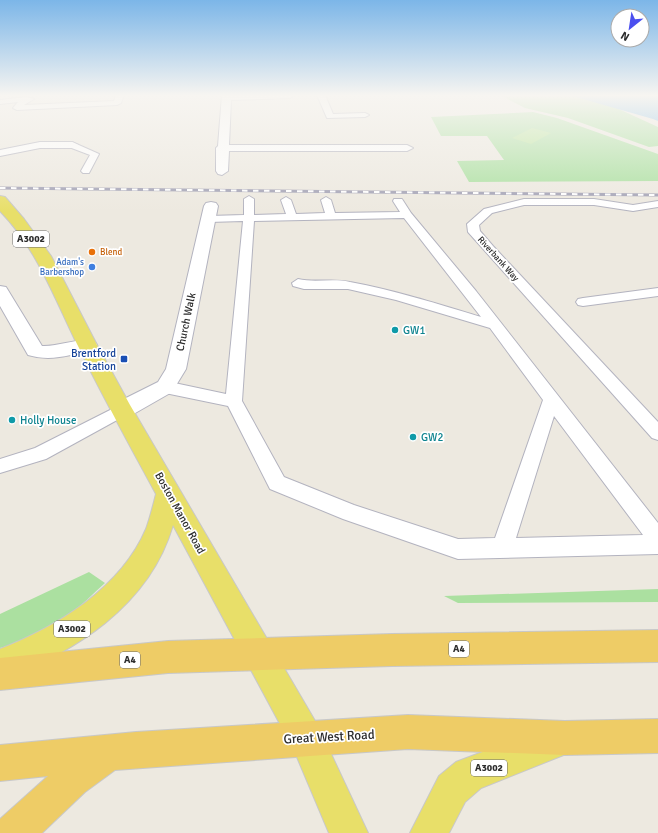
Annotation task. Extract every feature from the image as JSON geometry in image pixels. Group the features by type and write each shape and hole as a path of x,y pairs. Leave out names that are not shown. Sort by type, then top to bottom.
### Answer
{"highway":[{"name":"A4","path":"0,674 168,657 392,650 658,646"},
{"name":"Great West Road","path":"0,762 306,738 408,732 565,738 658,736"},
{"path":"14,833 72,779 108,753"}],"main road":[{"name":"Boston Manor Road","path":"0,200 5,208 19,222 43,256 87,345 122,410 306,738 349,833"},
{"name":"A3002","path":"0,665 17,659 58,639 94,614 115,594 133,575 146,554 157,533 169,492"},
{"name":"A3002","path":"429,833 452,789 469,775 565,738"}],"street":[{"path":"222,171 223,134"},
{"path":"0,153 40,145 72,145"},
{"path":"222,148 407,148"},
{"name":"Church Walk","path":"165,387 176,369 210,213"},
{"path":"0,291 35,351 43,354 87,345"},
{"path":"122,410 165,387"}],"lane":[{"path":"72,145 95,154 86,171"},
{"path":"249,199 249,218 234,401 277,483 350,513 458,549 658,544"},
{"path":"286,200 292,217"},
{"path":"326,200 331,217"},
{"path":"398,201 407,215 494,325 658,539"},
{"name":"Riverbank Way","path":"658,204 633,208 594,202 524,202 488,211 473,224 474,232 489,249 658,433"},
{"path":"210,213 249,218 331,217 371,211 407,215"},
{"path":"298,283 304,285 348,285 400,297 494,325"},
{"path":"583,302 658,292"},
{"path":"165,387 234,401"},
{"path":"502,548 551,400"},
{"path":"0,466 40,454 122,410"}],"green space":[{"path":"440,134 602,134 658,154 658,181 469,182 457,161 504,160 487,136 441,136"},
{"path":"520,134 549,134 531,144 512,138"},
{"path":"612,134 658,134 658,146 649,147"},
{"path":"89,572 105,583 78,608 49,630 38,636 24,642 0,648 0,614"},
{"path":"658,589 658,602 458,603 444,596"}],"railway":[{"path":"0,188 658,195"}],"place":[{"name":"Blend","path":"92,252"},
{"name":"Adam's Barbershop","path":"92,267"},
{"name":"GW1","path":"395,330"},
{"name":"Brentford Station","path":"124,359"},
{"name":"Holly House","path":"12,420"},
{"name":"GW2","path":"413,437"}]}
